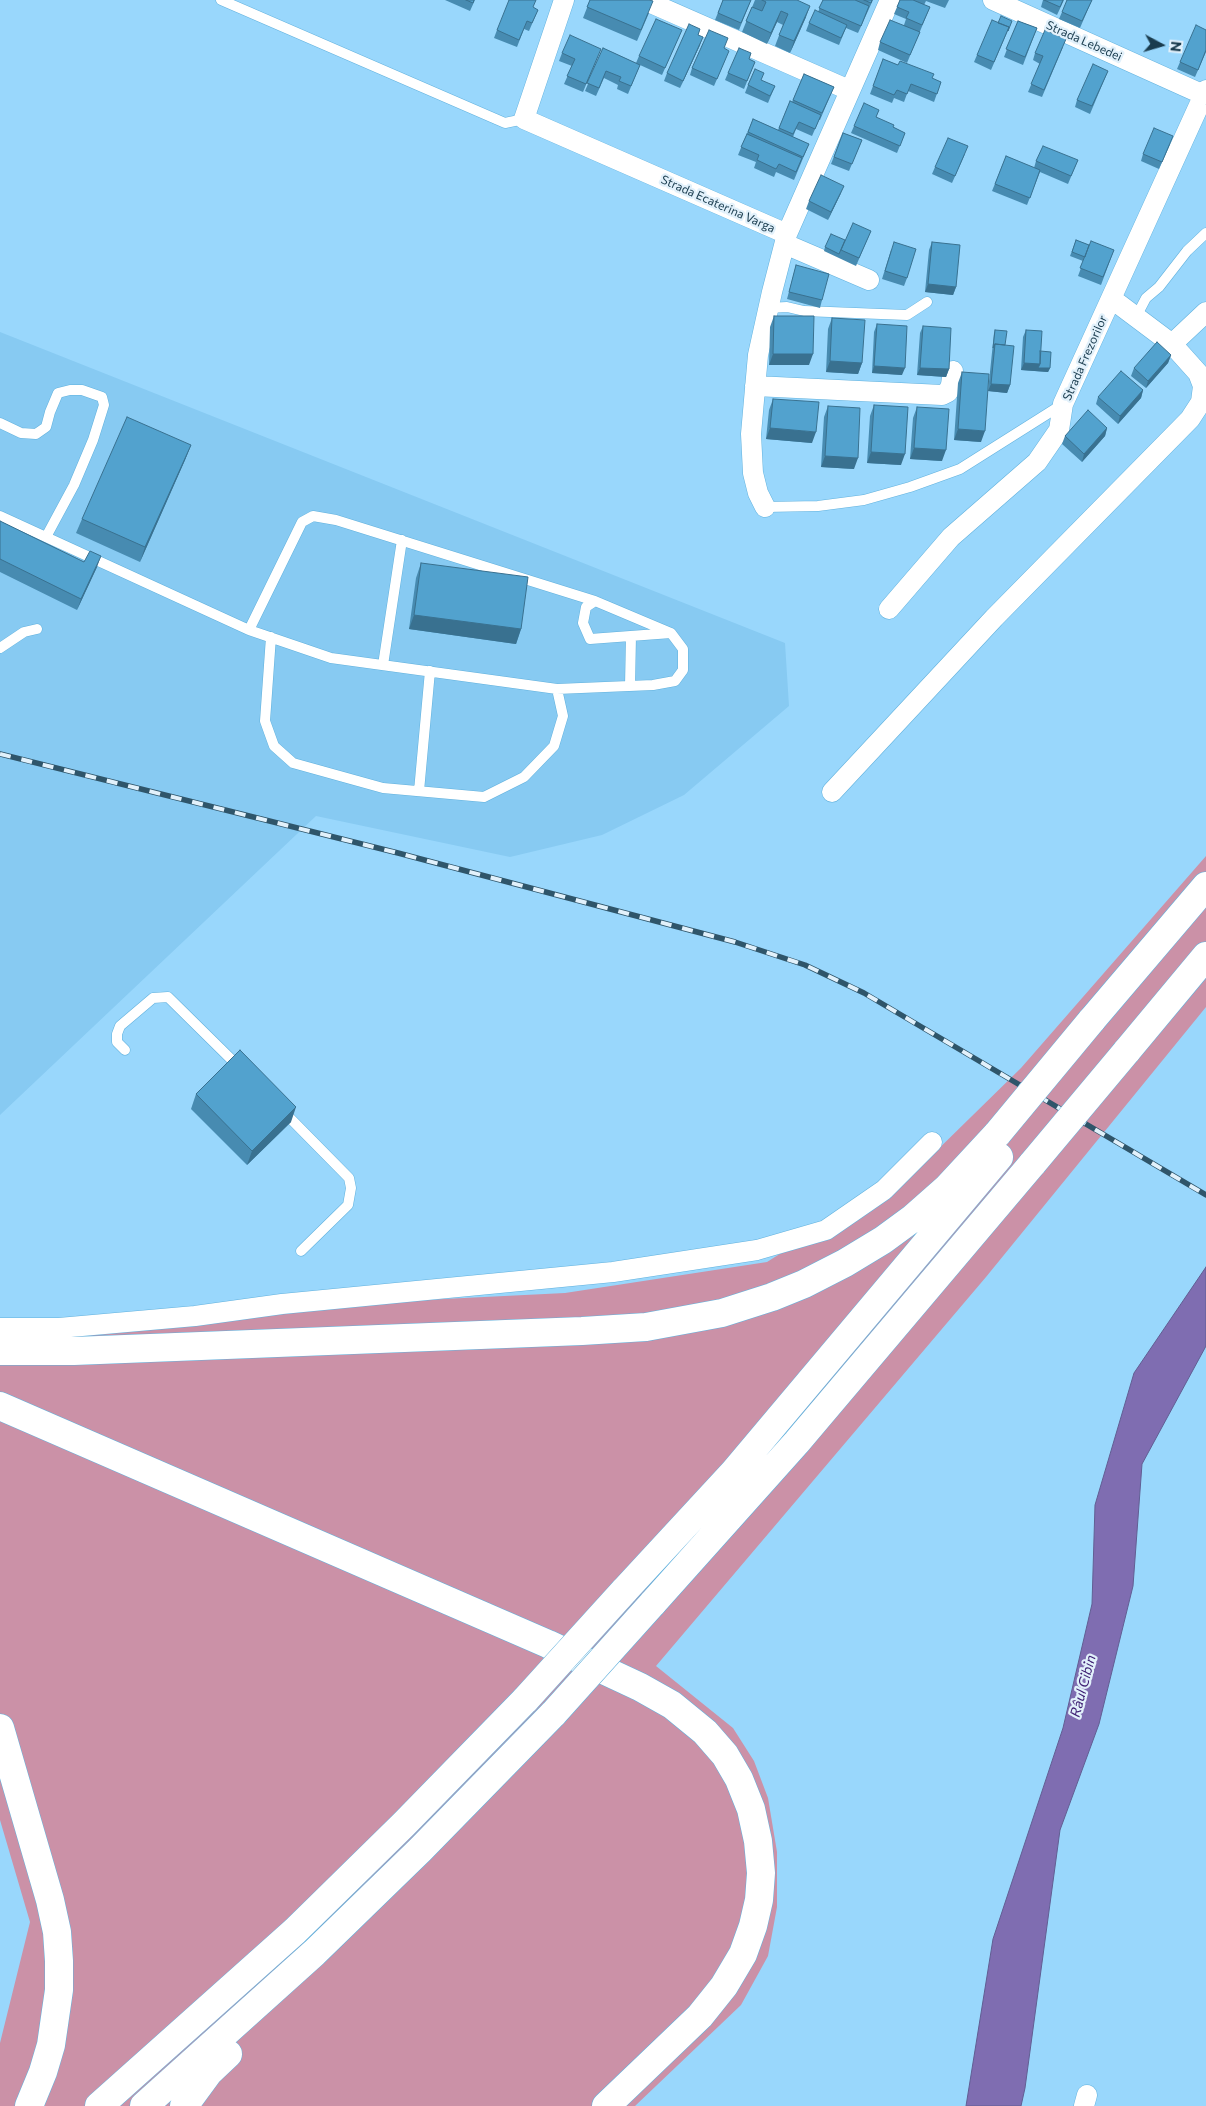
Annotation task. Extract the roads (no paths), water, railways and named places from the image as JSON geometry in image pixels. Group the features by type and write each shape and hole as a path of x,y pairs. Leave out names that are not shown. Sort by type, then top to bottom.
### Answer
{"highway":[{"path":"99,2106 295,1931 404,1824 526,1699 734,1472 1097,1026 1206,886"},
{"path":"1097,1026 1206,907"},
{"path":"1132,1056 1206,956"},
{"path":"184,2106 208,2072 362,1928 561,1717 660,1608 797,1442 1039,1166 1132,1056 1206,977"},
{"path":"0,1351 74,1350 582,1331 646,1327 722,1313 772,1298 804,1284 845,1263 883,1240 914,1218 1004,1138"},
{"path":"0,1406 640,1686 672,1705 704,1732 725,1755 739,1779 751,1809 758,1841 761,1873 759,1900 753,1926 743,1954 724,1986 700,2016 606,2106"},
{"path":"144,2106 314,1953 561,1717"},
{"path":"0,1728 50,1900 57,1932 59,1990 51,2046 29,2106"}],"street":[{"path":"524,119 564,0"},
{"path":"644,0 849,90"},
{"name":"Strada Ecaterina Varga","path":"524,119 786,239 849,90 890,0"},
{"name":"Strada Lebedei","path":"993,0 1205,93"},
{"name":"Strada Frezorilor","path":"889,609 951,537 1037,462 1059,430 1063,404 1205,93"},
{"path":"765,507 758,493 753,473 751,434 758,355 786,239 869,280"},
{"path":"832,792 994,618 1190,418 1201,402 1203,386 1198,373 1172,344 1112,299"},
{"path":"1172,344 1206,312"},
{"path":"755,386 942,395 948,392 953,371"},
{"path":"0,1328 59,1328 195,1316 282,1304 613,1272 757,1250 826,1230 884,1190 932,1142"}],"lane":[{"path":"222,0 505,123 524,119"},
{"path":"1136,317 1146,298 1159,287 1188,251 1206,233"},
{"path":"768,308 787,307 804,311 907,316 927,302"},
{"path":"0,423 21,433 36,434 46,427 58,393 82,390 102,397 104,405 93,440 74,485 46,537"},
{"path":"765,507 818,506 855,501 919,484 960,469 1063,404"},
{"path":"0,516 249,630 331,658 557,689 630,686 675,681 683,670 683,649 671,633 595,601 336,520 313,516 302,522 249,630"},
{"path":"383,665 402,540"},
{"path":"595,601 586,607 584,623 590,639 671,633"},
{"path":"0,648 24,632 37,629"},
{"path":"630,686 631,636"},
{"path":"271,637 265,721 274,746 293,764 383,788 484,797 524,776 554,746 563,716 557,689"},
{"path":"419,791 430,671"},
{"path":"125,1050 117,1042 120,1026 153,998 168,997 245,1073"},
{"path":"273,1101 349,1178 352,1188 348,1204 301,1251"}],"water":[{"name":"Râul Cibin","path":"1206,1267 1206,1346 1142,1464 1133,1586 1099,1724 1060,1830 1021,2106 966,2106 993,1939 1063,1728 1092,1604 1095,1505 1134,1373"}],"railway":[{"path":"0,754 398,853 735,942 805,965 864,993 1206,1195"}]}
